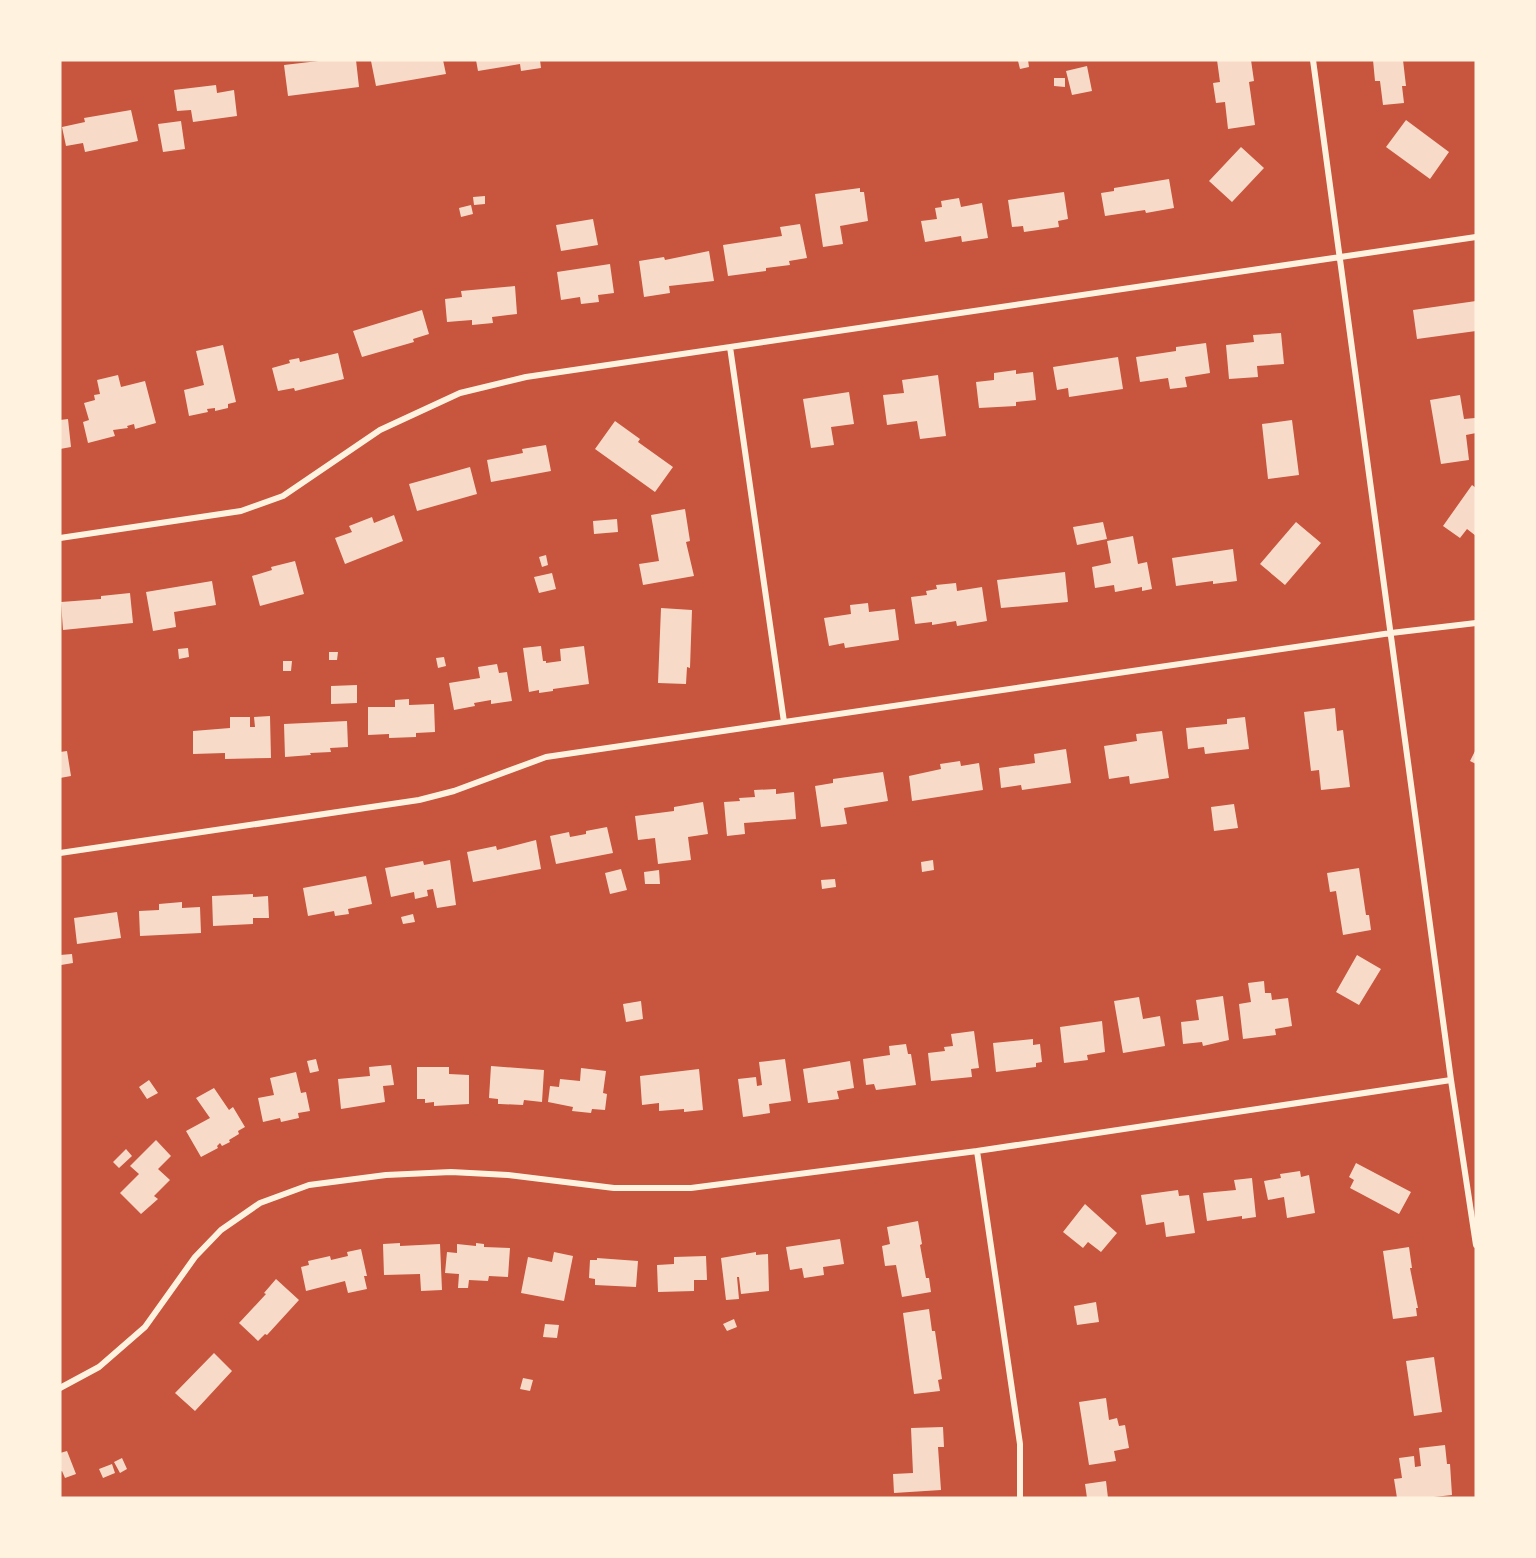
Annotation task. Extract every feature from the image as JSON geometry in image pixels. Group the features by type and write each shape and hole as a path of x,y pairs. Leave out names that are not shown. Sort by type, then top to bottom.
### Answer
{"street":[{"path":"1313,60 1451,1080 1476,1245"},
{"path":"60,538 241,511 283,495 380,430 460,393 526,377 1476,237"},
{"path":"730,346 784,722"},
{"path":"60,853 419,800 454,791 546,757 1391,633 1476,623"},
{"path":"60,1388 99,1367 145,1327 195,1257 221,1230 260,1203 309,1185 386,1175 451,1172 508,1175 614,1188 691,1188 977,1151 1451,1080"},
{"path":"977,1151 1020,1444 1020,1498"}],"building":[{"path":"327,60 356,60 359,87 288,96 284,65"},
{"path":"443,60 446,74 376,86 371,61"},
{"path":"476,60 540,60 541,68 521,71 520,64 478,71"},
{"path":"1028,60 1029,67 1020,69 1018,61"},
{"path":"1217,60 1251,60 1254,81 1249,82 1255,125 1228,129 1225,102 1216,103 1213,83 1220,82"},
{"path":"1373,60 1403,60 1406,86 1402,86 1404,103 1383,105 1380,81 1375,81"},
{"path":"1087,66 1092,91 1072,95 1066,71"},
{"path":"1054,78 1065,78 1065,87 1054,86"},
{"path":"216,85 217,93 234,90 237,116 193,122 191,110 177,111 174,90"},
{"path":"131,110 138,141 85,152 83,143 66,146 62,127 85,122 84,118"},
{"path":"1406,120 1449,152 1430,179 1386,147"},
{"path":"181,121 185,149 163,152 158,124"},
{"path":"1241,147 1264,168 1232,202 1209,181"},
{"path":"1169,179 1174,208 1105,216 1101,193 1114,191 1114,188"},
{"path":"860,188 860,192 864,192 868,221 840,226 843,244 823,247 815,194"},
{"path":"1064,192 1068,219 1058,221 1059,227 1024,232 1023,226 1012,227 1008,200"},
{"path":"485,196 485,204 474,205 473,197"},
{"path":"959,198 961,207 982,203 988,238 962,242 961,236 925,242 921,221 937,219 935,208 942,207 941,201"},
{"path":"471,205 473,214 461,217 459,208"},
{"path":"593,219 598,245 561,251 556,225"},
{"path":"800,224 807,258 789,261 790,265 766,268 766,271 728,276 723,245 782,236 780,227"},
{"path":"709,251 714,281 669,286 670,293 644,297 639,261 664,257 665,260"},
{"path":"610,264 614,293 598,295 599,302 581,304 580,297 561,300 557,272"},
{"path":"515,286 517,314 492,317 493,323 472,325 472,320 447,322 445,299 462,297 461,291"},
{"path":"1476,301 1476,331 1417,339 1413,310"},
{"path":"422,310 429,334 413,339 414,342 362,357 353,331"},
{"path":"1281,333 1284,364 1257,366 1258,377 1229,379 1226,345 1254,342 1253,335"},
{"path":"1206,343 1210,373 1185,377 1187,387 1170,389 1168,378 1140,382 1136,357 1176,351 1176,347"},
{"path":"223,345 236,402 228,404 228,408 215,411 215,408 207,409 208,412 189,416 184,390 204,385 196,351"},
{"path":"338,353 344,379 295,391 294,388 278,391 272,368 290,363 289,360 299,358 300,362"},
{"path":"1118,357 1123,389 1069,397 1068,388 1057,390 1053,367"},
{"path":"1016,370 1016,374 1033,372 1036,400 1016,402 1016,406 979,408 976,382 994,380 994,373"},
{"path":"118,375 121,387 145,381 156,423 135,429 134,424 127,426 128,428 113,430 115,436 88,443 83,422 89,420 84,403 95,400 94,395 100,394 97,380"},
{"path":"938,375 946,436 920,439 917,421 887,425 883,395 904,393 902,380"},
{"path":"849,392 854,424 831,427 834,445 811,448 803,399"},
{"path":"1460,395 1464,419 1475,418 1476,433 1466,435 1469,460 1441,464 1430,400"},
{"path":"68,419 71,447 60,449 60,420"},
{"path":"1292,420 1299,475 1268,479 1262,424"},
{"path":"615,421 640,439 638,442 673,467 655,492 595,449"},
{"path":"546,445 551,471 491,482 487,460 523,453 522,449"},
{"path":"470,467 477,494 417,511 409,484"},
{"path":"1472,485 1476,488 1476,536 1467,529 1460,538 1443,526"},
{"path":"685,509 690,541 686,542 694,576 643,585 639,564 659,561 651,515"},
{"path":"394,515 403,541 345,564 335,538 352,532 349,526 372,517 374,523"},
{"path":"617,519 618,532 594,534 593,521"},
{"path":"1103,522 1107,539 1077,545 1073,527"},
{"path":"1296,522 1321,543 1285,585 1260,564"},
{"path":"1133,536 1138,564 1147,562 1152,589 1142,591 1142,587 1115,592 1114,585 1095,588 1092,567 1111,563 1107,541"},
{"path":"1233,549 1237,581 1213,584 1213,581 1176,586 1172,558"},
{"path":"546,555 548,565 542,567 539,557"},
{"path":"295,561 304,594 260,606 252,576 272,570 271,567"},
{"path":"1065,572 1068,602 1001,608 997,580"},
{"path":"552,573 556,589 539,593 534,577"},
{"path":"212,581 216,605 174,612 176,627 153,631 146,592"},
{"path":"956,583 957,591 982,587 987,621 957,626 956,621 932,625 932,622 915,624 911,597 927,595 926,591 937,589 936,585"},
{"path":"130,593 133,623 63,630 61,602 101,599 101,596"},
{"path":"868,603 869,612 895,609 899,640 845,648 844,643 829,646 824,618 851,614 850,605"},
{"path":"661,608 692,610 690,668 687,667 686,684 658,683"},
{"path":"541,646 543,661 546,663 561,661 560,649 584,646 589,684 539,693 539,690 529,692 523,648"},
{"path":"188,648 189,657 179,659 178,649"},
{"path":"329,652 338,652 337,660 329,660"},
{"path":"444,657 446,666 438,668 436,658"},
{"path":"283,661 292,661 291,671 283,671"},
{"path":"497,664 499,673 507,672 512,701 491,704 491,700 454,710 449,683 480,678 478,667"},
{"path":"357,685 357,703 331,704 331,686"},
{"path":"409,699 409,705 434,704 435,732 416,733 416,737 389,738 389,734 368,735 368,707 395,707 395,700"},
{"path":"1335,708 1337,731 1343,730 1350,787 1321,790 1319,770 1311,771 1304,712"},
{"path":"270,716 271,758 225,759 225,753 193,754 193,731 230,728 230,717 250,717 250,727 255,727 254,717"},
{"path":"1245,717 1249,749 1205,754 1204,747 1188,749 1186,728 1227,724 1227,719"},
{"path":"347,721 348,747 330,748 331,752 285,757 284,724"},
{"path":"1162,731 1169,778 1130,784 1129,776 1109,779 1104,746 1137,741 1136,734"},
{"path":"1066,749 1071,783 1022,790 1021,785 1001,788 999,768 1035,763 1034,754"},
{"path":"1476,749 1476,764 1470,761"},
{"path":"67,751 71,776 60,778 60,752"},
{"path":"960,761 961,766 979,763 983,790 912,801 909,776 941,769 940,764"},
{"path":"883,772 888,801 844,808 847,824 821,827 815,786 833,783 833,779"},
{"path":"776,789 776,794 794,792 796,819 744,823 745,834 727,836 724,802 755,797 754,790"},
{"path":"703,802 708,834 688,837 691,860 658,864 655,838 638,840 635,816 674,811 674,807"},
{"path":"1234,804 1238,828 1214,831 1211,807"},
{"path":"607,827 613,853 556,864 550,836 569,832 570,837"},
{"path":"536,840 541,869 473,882 467,852 496,846 497,850"},
{"path":"450,860 456,905 437,908 433,889 427,890 428,896 415,899 414,892 391,897 385,868 423,861 424,865"},
{"path":"933,860 934,870 922,872 921,862"},
{"path":"1359,868 1366,915 1369,915 1371,930 1343,935 1336,891 1330,892 1327,873"},
{"path":"621,869 627,890 610,894 605,873"},
{"path":"659,870 660,884 645,884 644,872"},
{"path":"366,876 372,904 348,909 349,914 335,916 334,911 308,916 303,888"},
{"path":"835,879 836,887 822,889 821,880"},
{"path":"253,894 253,897 268,896 269,918 253,918 253,924 213,926 212,896"},
{"path":"182,902 182,908 200,907 201,933 140,936 139,911 159,910 159,904"},
{"path":"117,912 121,938 77,944 74,918"},
{"path":"413,914 415,922 403,924 401,917"},
{"path":"72,954 73,963 61,965 60,955"},
{"path":"1357,955 1381,969 1359,1005 1336,992"},
{"path":"1264,981 1265,993 1271,993 1272,1000 1288,998 1292,1026 1275,1029 1276,1035 1243,1039 1239,1004 1251,1002 1248,983"},
{"path":"1223,996 1229,1040 1203,1046 1202,1042 1183,1044 1181,1022 1199,1020 1196,1000"},
{"path":"1139,997 1143,1019 1160,1016 1165,1046 1123,1053 1114,1001"},
{"path":"641,1001 643,1019 626,1022 623,1004"},
{"path":"1102,1021 1105,1052 1087,1055 1088,1060 1064,1063 1060,1027"},
{"path":"974,1031 979,1068 971,1069 972,1077 931,1081 928,1053 945,1051 944,1047 953,1046 951,1034"},
{"path":"1033,1039 1033,1045 1040,1044 1042,1062 1036,1063 1036,1067 996,1072 993,1043"},
{"path":"906,1044 908,1054 911,1054 916,1085 876,1090 874,1084 866,1085 863,1059 890,1055 889,1046"},
{"path":"316,1059 319,1071 310,1073 307,1061"},
{"path":"785,1059 791,1101 769,1104 770,1113 743,1117 738,1079 756,1077 757,1086 762,1085 759,1062"},
{"path":"850,1061 854,1088 837,1091 839,1099 808,1103 803,1069"},
{"path":"391,1065 394,1085 383,1086 385,1102 341,1109 338,1079 370,1076 369,1067"},
{"path":"491,1066 544,1070 542,1102 524,1100 523,1105 498,1104 498,1099 489,1098"},
{"path":"417,1067 449,1067 449,1074 469,1075 469,1104 434,1106 434,1102 425,1103 425,1099 417,1099"},
{"path":"581,1068 606,1071 603,1093 607,1094 605,1110 592,1109 591,1113 572,1111 573,1107 548,1102 550,1086 559,1087 560,1079 580,1081"},
{"path":"699,1069 703,1110 659,1111 659,1103 642,1105 640,1076"},
{"path":"296,1072 301,1093 306,1092 310,1111 298,1113 299,1118 281,1122 280,1118 263,1122 258,1098 274,1095 270,1078"},
{"path":"149,1080 158,1093 147,1099 139,1087"},
{"path":"214,1088 229,1110 233,1107 245,1127 229,1140 230,1142 222,1146 220,1143 218,1148 201,1157 186,1131 210,1118 196,1098"},
{"path":"156,1140 171,1156 158,1169 170,1180 154,1196 158,1199 141,1214 120,1193 139,1174 130,1166"},
{"path":"126,1149 132,1156 119,1168 113,1162"},
{"path":"1356,1163 1411,1192 1399,1214 1350,1188 1354,1180 1349,1177"},
{"path":"1300,1171 1301,1177 1309,1175 1315,1213 1287,1218 1284,1197 1268,1200 1264,1181 1281,1178 1280,1174"},
{"path":"1252,1178 1256,1217 1242,1219 1242,1216 1207,1221 1203,1193 1236,1190 1234,1180"},
{"path":"1178,1190 1179,1196 1189,1195 1195,1233 1166,1237 1164,1222 1146,1225 1141,1195"},
{"path":"1085,1204 1117,1233 1101,1252 1088,1242 1083,1248 1063,1232"},
{"path":"918,1221 926,1278 929,1278 931,1292 902,1297 896,1265 885,1266 882,1246 890,1244 887,1227"},
{"path":"840,1239 844,1264 823,1267 824,1275 804,1278 802,1268 790,1270 786,1247"},
{"path":"400,1243 400,1246 440,1244 442,1290 421,1291 420,1274 384,1275 383,1244"},
{"path":"476,1243 484,1244 484,1247 510,1248 508,1277 489,1276 488,1281 469,1280 468,1288 458,1288 459,1274 445,1273 447,1252 457,1253 457,1244 476,1246"},
{"path":"1409,1247 1412,1268 1410,1268 1418,1308 1416,1308 1417,1316 1393,1319 1383,1251"},
{"path":"361,1249 367,1276 364,1276 367,1289 348,1293 345,1281 306,1291 301,1267 309,1265 308,1261 330,1256 331,1260 348,1256 347,1252"},
{"path":"554,1252 573,1256 564,1301 521,1293 528,1257 552,1262"},
{"path":"756,1252 756,1255 768,1254 769,1291 741,1294 739,1277 737,1277 739,1299 726,1300 721,1258"},
{"path":"706,1256 707,1280 694,1280 694,1291 658,1292 657,1265 674,1264 674,1257"},
{"path":"597,1258 638,1261 636,1287 595,1285 595,1279 589,1278 590,1260 597,1260"},
{"path":"276,1279 299,1300 267,1335 265,1334 258,1341 239,1323 266,1294 264,1293"},
{"path":"1096,1302 1099,1322 1077,1325 1074,1306"},
{"path":"929,1309 932,1331 935,1331 942,1379 938,1380 940,1391 914,1394 903,1313"},
{"path":"734,1319 737,1327 727,1331 723,1324"},
{"path":"545,1324 559,1325 557,1338 543,1337"},
{"path":"214,1353 232,1371 195,1411 175,1393"},
{"path":"1434,1357 1442,1412 1414,1416 1406,1361"},
{"path":"523,1378 533,1380 530,1391 520,1389"},
{"path":"1106,1398 1109,1420 1117,1418 1119,1426 1125,1425 1129,1448 1114,1451 1116,1461 1089,1465 1079,1402"},
{"path":"943,1427 944,1447 938,1447 941,1490 894,1493 893,1474 913,1473 911,1428"},
{"path":"1445,1445 1447,1464 1450,1464 1452,1495 1397,1498 1394,1479 1402,1478 1399,1458 1414,1456 1415,1467 1421,1466 1419,1448"},
{"path":"67,1451 76,1474 65,1478 62,1471 60,1472 60,1453"},
{"path":"122,1458 127,1469 120,1473 114,1462"},
{"path":"112,1464 115,1473 103,1478 99,1469"},
{"path":"1106,1481 1108,1498 1087,1498 1085,1484"}]}
